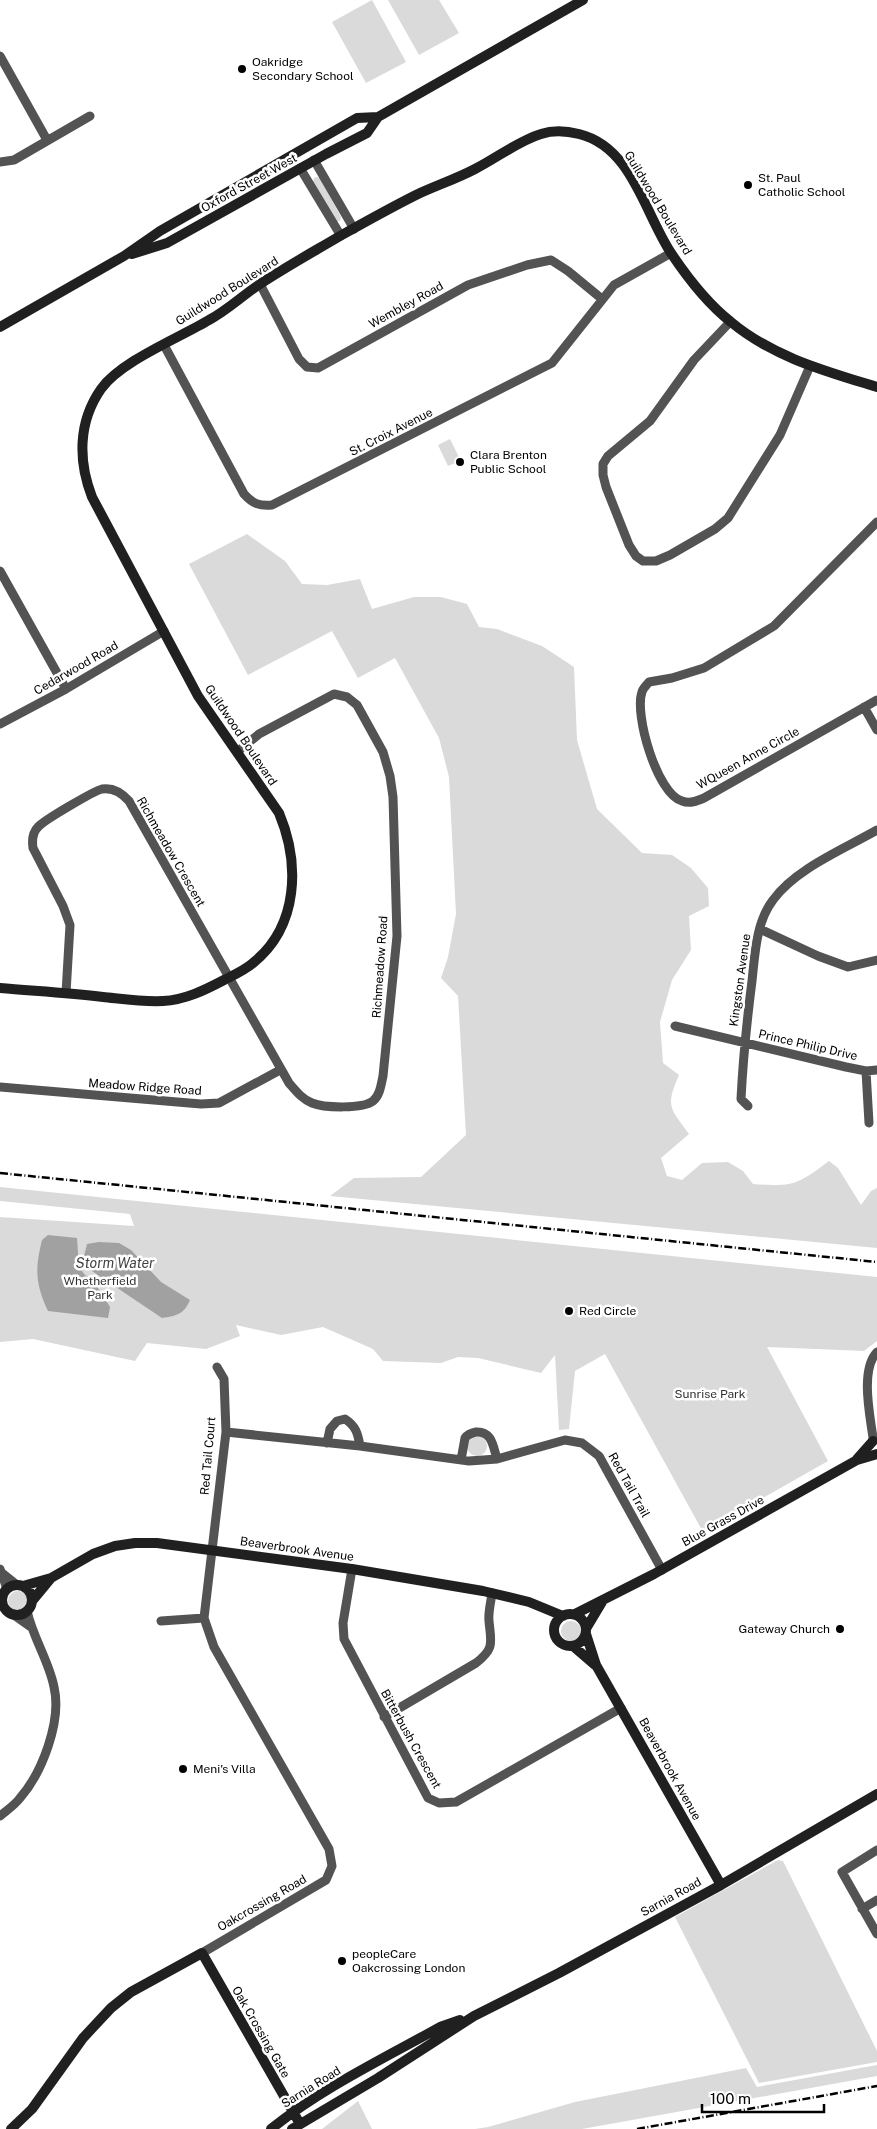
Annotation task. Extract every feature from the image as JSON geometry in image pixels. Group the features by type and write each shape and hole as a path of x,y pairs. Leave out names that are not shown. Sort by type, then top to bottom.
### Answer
{"street":[{"name":"Oxford Street West","path":"124,256 167,243 314,160 367,133 378,117 583,0"},
{"path":"0,56 47,140"},
{"path":"0,162 14,160 90,116"},
{"name":"Oxford Street West","path":"0,327 124,256 160,231 357,118 378,117"},
{"name":"Guildwood Boulevard","path":"0,988 164,1001 179,999 228,978 253,963 272,944 288,914 292,892 291,859 287,832 279,813 198,696 92,497 82,462 83,429 102,388 126,366 212,319 260,284 341,236 413,197 474,169 528,139 542,133 559,131 579,134 600,142 617,156 671,253 709,301 730,322 771,350 810,366 877,387"},
{"path":"314,160 354,229"},
{"path":"300,168 341,236"},
{"name":"St. Croix Avenue","path":"164,345 244,494 252,502 260,506 272,505 552,363 614,285 671,253"},
{"name":"Wembley Road","path":"260,284 299,359 307,367 318,368 468,285 527,265 551,260 568,271 602,299"},
{"path":"730,322 694,360 650,422 608,456 603,464 606,486 629,545 636,556 643,561 656,561 670,554 715,528 728,518 780,435 810,366"},
{"name":"WQueen Anne Circle","path":"877,522 774,626 704,668 672,678 649,682 642,691 640,705 650,758 673,797 682,802 693,802 704,798 877,700"},
{"path":"0,571 66,689"},
{"name":"Cedarwood Road","path":"0,724 66,689 164,632"},
{"name":"Richmeadow Road","path":"228,978 280,1070 301,1096 314,1104 345,1106 365,1105 374,1100 380,1090 397,936 393,797 390,776 383,752 357,705 347,697 334,694 259,734 237,752"},
{"path":"864,707 877,730"},
{"name":"Richmeadow Crescent","path":"66,993 70,925 63,906 33,848 31,839 37,827 101,789 112,789 122,793 129,801 228,978"},
{"name":"Kingston Avenue","path":"748,1106 741,1099 744,1043 757,943 760,929 772,900 798,875 877,830"},
{"path":"760,929 818,956 848,967 877,960"},
{"name":"Prince Philip Drive","path":"675,1026 866,1071 877,1070"},
{"name":"Meadow Ridge Road","path":"0,1087 202,1104 219,1102 280,1070"},
{"path":"866,1071 868,1123"},
{"path":"875,1440 869,1409 868,1368 870,1361 877,1352"},
{"name":"Red Tail Court","path":"210,1550 226,1432 224,1379 217,1367"},
{"path":"869,1409 877,1416"},
{"path":"326,1443 330,1429 337,1421 345,1419 354,1425 360,1446"},
{"name":"Red Tail Trail","path":"226,1432 360,1446 461,1460 497,1459 565,1440 582,1443 599,1456 662,1570"},
{"path":"461,1460 465,1438 472,1432 489,1436 492,1440 497,1459"},
{"name":"Blue Grass Drive","path":"857,1460 875,1440"},
{"name":"Blue Grass Drive","path":"575,1614 662,1570 857,1460 877,1454"},
{"name":"Beaverbrook Avenue","path":"20,1585 51,1578 93,1554 115,1546 136,1542 157,1543 352,1569 492,1593 529,1602 544,1610 563,1616"},
{"name":"Oakcrossing Road","path":"11,2129 32,2109 83,2038 111,2008 131,1992 202,1953 326,1880 332,1866 329,1849 214,1647 204,1618 210,1550"},
{"name":"Bitterbush Crescent","path":"352,1569 344,1623 344,1639 428,1798 439,1803 456,1802 622,1708"},
{"path":"0,1816 20,1799 36,1777 44,1760 54,1724 55,1689 31,1627 27,1611 32,1601 32,1595 1,1571"},
{"path":"1,1571 6,1589 4,1608"},
{"name":"Beaverbrook Avenue","path":"32,1601 51,1578"},
{"path":"6,1589 20,1585"},
{"path":"384,1717 476,1663 488,1653 492,1641 488,1619 492,1593"},
{"path":"544,1610 554,1627 557,1639 566,1646 573,1646 579,1644 602,1602"},
{"path":"4,1608 27,1611"},
{"path":"4,1608 31,1627"},
{"path":"554,1627 557,1620 563,1616 575,1614 581,1617 586,1631"},
{"path":"161,1621 204,1618"},
{"name":"Beaverbrook Avenue","path":"586,1631 596,1665 721,1884"},
{"name":"Beaverbrook Avenue","path":"573,1646 596,1665"},
{"name":"Sarnia Road","path":"296,2126 378,2078 474,2016 559,1973 721,1884 877,1794"},
{"path":"877,1850 842,1872 877,1934"},
{"path":"862,1909 877,1900"},
{"name":"Oak Crossing Gate","path":"202,1953 292,2112 296,2126"},
{"name":"Sarnia Road","path":"271,2129 292,2112 440,2027 474,2016"}],"green space":[{"path":"372,0 406,62 366,83 332,22"},
{"path":"388,0 439,0 459,33 419,55"},
{"path":"314,178 320,178 341,217 340,221 335,222 313,182"},
{"path":"450,439 461,461 448,466 438,445"},
{"path":"247,534 285,561 302,584 327,585 360,579 372,609 414,597 441,597 467,604 479,627 497,629 542,646 574,667 577,740 597,809 642,853 672,855 691,868 708,888 709,906 689,916 691,950 672,980 660,1022 663,1063 679,1075 672,1094 672,1107 677,1118 689,1134 661,1158 667,1176 682,1180 702,1163 728,1162 743,1171 753,1184 777,1185 794,1183 801,1180 829,1161 838,1168 861,1205 871,1191 877,1188 877,1248 330,1196 354,1178 421,1177 466,1135 458,996 441,978 448,957 456,914 449,777 439,738 395,658 358,678 332,631 248,675 189,564"},
{"path":"0,1187 877,1277 877,1341 864,1351 767,1347 828,1461 703,1532 605,1354 575,1371 569,1429 559,1430 555,1355 541,1373 478,1358 458,1357 441,1363 383,1361 373,1349 323,1327 281,1335 236,1325 240,1336 206,1349 147,1343 135,1361 33,1339 0,1342 0,1217 134,1226 130,1214 0,1201"},
{"path":"477,1436 484,1439 487,1446 484,1453 477,1456 470,1453 467,1446 470,1439"},
{"path":"18,1591 25,1594 28,1601 25,1608 18,1611 11,1608 8,1601 11,1594"},
{"path":"571,1621 578,1624 581,1631 578,1638 571,1641 564,1638 561,1631 564,1624"},
{"path":"778,1860 783,1861 877,2051 877,2062 759,2083 675,1917"},
{"path":"877,2065 877,2076 582,2129 475,2129 575,2102 746,2068 757,2087"},
{"path":"358,2101 372,2129 322,2129"}],"water":[{"name":"Storm Water","path":"48,1235 77,1238 79,1266 84,1274 94,1282 110,1307 108,1318 48,1311 41,1292 37,1268 42,1240"},
{"name":"Storm Water","path":"99,1242 119,1243 131,1250 161,1282 190,1300 185,1308 176,1315 162,1318 92,1271 84,1256 87,1244"}],"railway":[{"path":"0,1173 877,1262"},
{"path":"637,2129 877,2086"}],"place":[{"name":"Oakridge Secondary School","path":"242,69"},
{"name":"St. Paul Catholic School","path":"748,185"},
{"name":"Clara Brenton Public School","path":"460,462"},
{"name":"Red Circle","path":"569,1311"},
{"name":"Gateway Church","path":"840,1629"},
{"name":"Meni's Villa","path":"183,1769"},
{"name":"peopleCare Oakcrossing London","path":"342,1961"}],"park label":[{"name":"Whetherfield Park","path":"100,1288"},
{"name":"Sunrise Park","path":"710,1394"}]}
